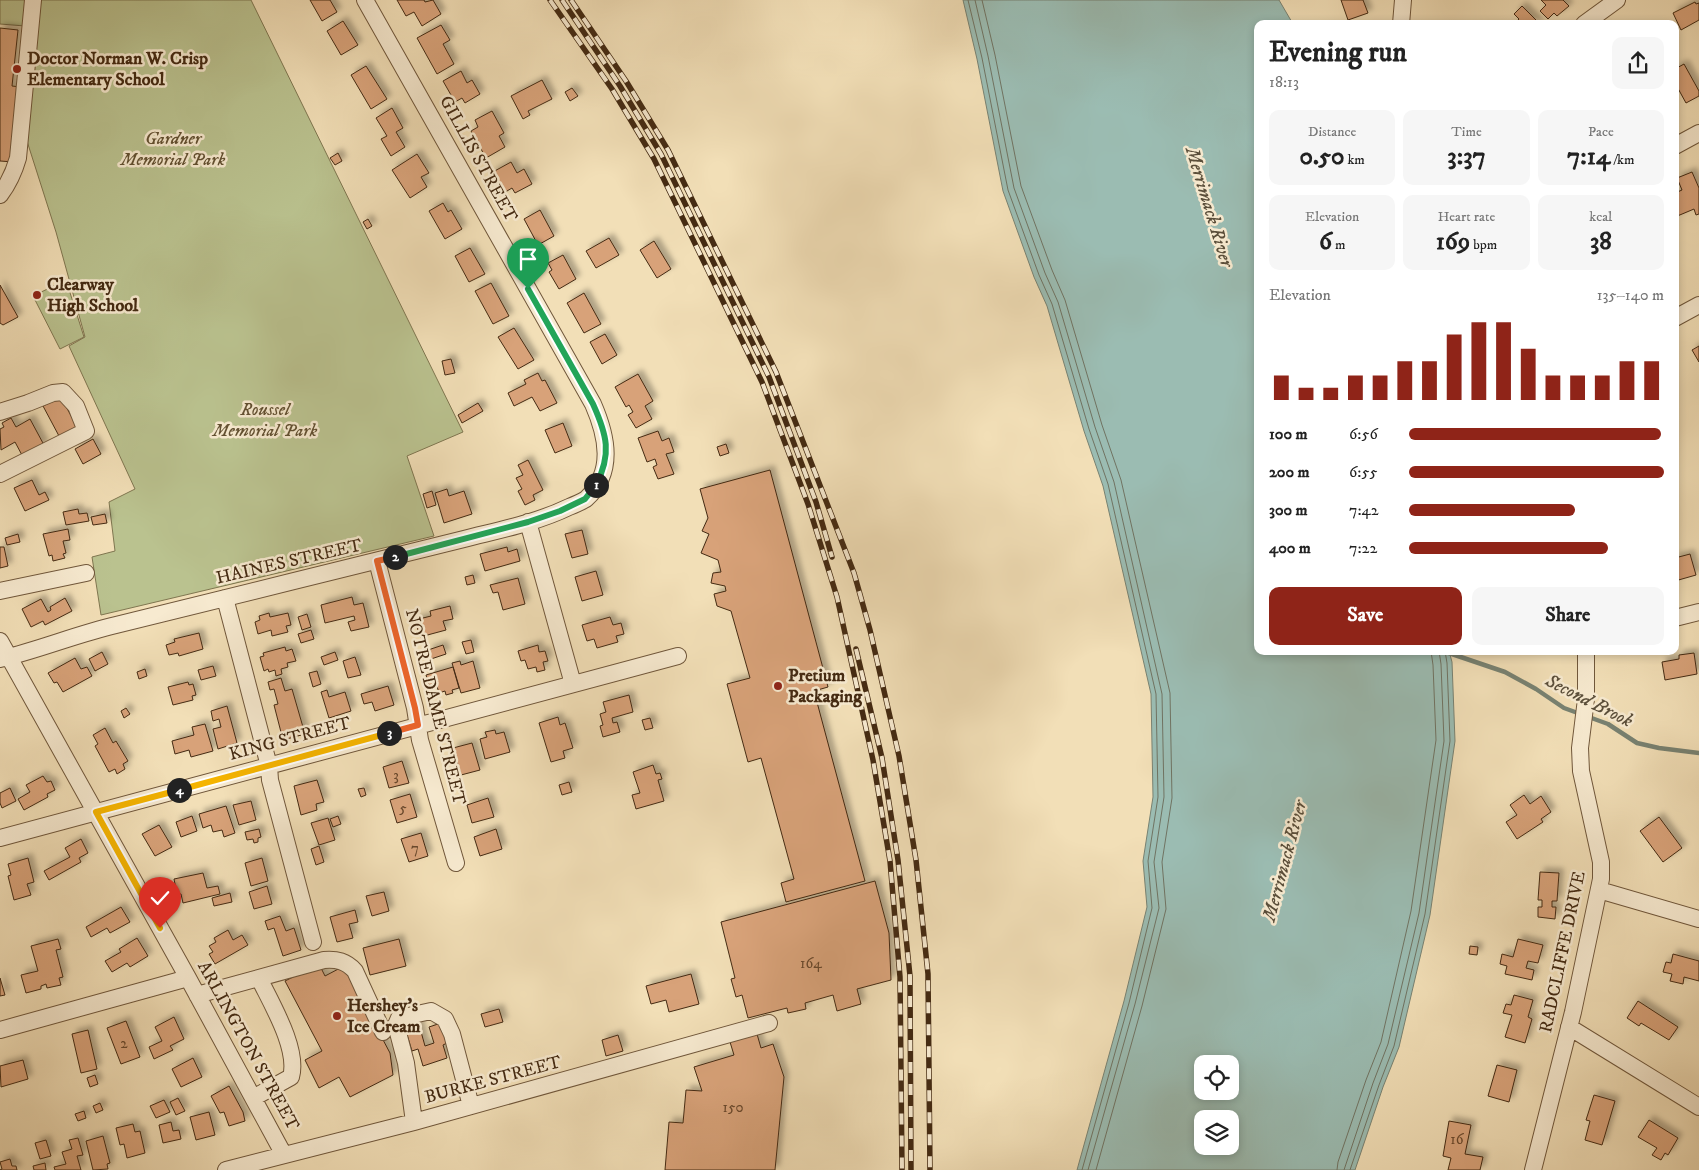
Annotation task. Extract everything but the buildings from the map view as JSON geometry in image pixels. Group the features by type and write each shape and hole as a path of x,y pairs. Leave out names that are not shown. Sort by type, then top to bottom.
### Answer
{"street":[{"path":"0,194 8,185 18,158 33,0"},
{"name":"GILLIS STREET","path":"365,0 597,412 605,437 606,453 603,471 596,486 585,499"},
{"path":"1401,20 1403,0"},
{"path":"1590,20 1617,0"},
{"path":"1679,144 1699,133"},
{"path":"1679,316 1699,305"},
{"path":"0,412 53,393 63,392 76,406 86,431 0,474"},
{"name":"HAINES STREET","path":"4,658 107,627 528,522 560,511 585,499"},
{"path":"528,522 573,684"},
{"name":"NOTRE DAME STREET","path":"377,561 415,708 420,740 456,863"},
{"path":"0,591 86,573"},
{"path":"225,598 270,766 270,780 313,942"},
{"path":"1679,617 1699,612"},
{"name":"ARLINGTON STREET","path":"0,641 4,658 96,812 284,1155"},
{"name":"RADCLIFFE DRIVE","path":"1533,1170 1569,1027 1599,890 1601,862 1580,771 1580,748 1586,699 1586,655"},
{"name":"KING STREET","path":"0,838 678,656"},
{"path":"1599,890 1699,918"},
{"path":"197,995 324,960 342,961 349,964 355,971 383,1032"},
{"path":"0,1030 188,978"},
{"path":"253,1098 291,1077 293,1071 288,1043 259,978"},
{"path":"414,1122 406,1063 396,1025 399,1018 431,1011 445,1019 452,1034 471,1106"},
{"name":"BURKE STREET","path":"226,1170 414,1122 769,1023"},
{"path":"1569,1027 1699,1107"}],"green space":[{"path":"0,0 28,0 25,26 0,24"},
{"path":"41,0 251,0 463,432 407,456 434,536 101,615 92,557 115,551 109,502 135,489 69,346 85,337 56,232 26,138"},
{"path":"66,280 84,337 60,349 33,296"}],"water":[{"name":"Merrimack River","path":"963,0 1279,0 1291,20 1254,20 1254,655 1450,655 1452,662 1455,741 1430,915 1399,1047 1383,1087 1355,1170 1077,1170 1124,1001 1147,907 1143,861 1153,797 1151,694 1103,486 1084,431 1047,306 1034,277 1003,191 977,59"}],"waterway":[{"name":"Second Brook","path":"1455,655 1505,672 1536,689 1564,708 1608,724 1637,743 1699,753"}],"railway":[{"path":"550,0 612,89 654,159 762,382 808,504 837,597 873,760 890,861 900,977 902,1170"},
{"path":"562,0 620,86 661,154 769,377 816,502 832,557"},
{"path":"571,0 626,81 668,150 776,372 854,573 870,630 899,756 916,860 928,974 930,1170"},
{"path":"856,649 882,758 898,860 910,976 911,1170"}],"place":[{"name":"Doctor Norman W. Crisp Elementary School","path":"17,69"},
{"name":"Clearway High School","path":"37,295"},
{"name":"Pretium Packaging","path":"778,686"},
{"name":"Hershey's Ice Cream","path":"337,1016"}],"route":[{"path":"160,928 96,812 418,725 377,561 528,522 560,511 585,499 596,486 603,471 606,453 605,437 600,420 593,404 528,289"}],"park label":[{"name":"Gardner Memorial Park","path":"173,149"},
{"name":"Roussel Memorial Park","path":"265,420"}]}
